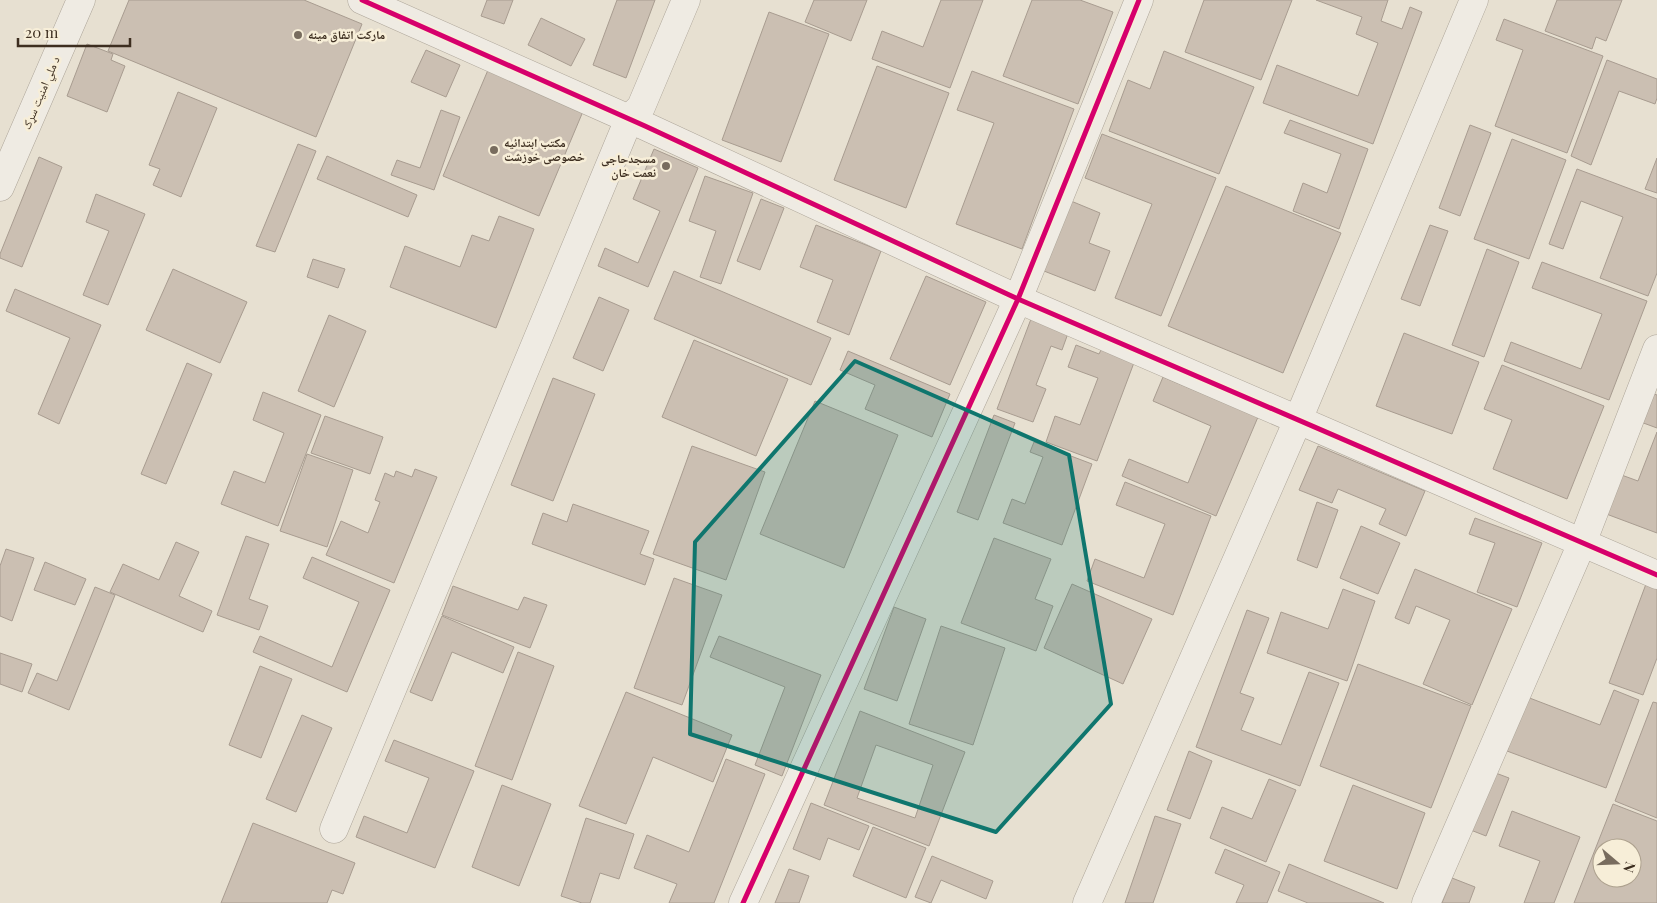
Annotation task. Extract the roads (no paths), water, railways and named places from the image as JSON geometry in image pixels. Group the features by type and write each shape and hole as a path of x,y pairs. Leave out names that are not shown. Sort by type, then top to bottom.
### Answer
{"street":[{"name":"د ملي امنیت سړک","path":"0,187 81,0"},
{"path":"362,0 629,119 1018,299 1657,575"},
{"path":"334,830 629,119 641,107 686,0"},
{"path":"743,903 1018,299 1139,0"},
{"path":"1088,903 1298,420 1474,0"},
{"path":"1426,903 1582,543 1657,349"}],"place":[{"name":"مارکت اتفاق مینه","path":"298,35"},
{"name":"مکتب ابتدائیه خصوصی خوزشت","path":"494,150"},
{"name":"مسجدحاجی نعمت خان","path":"666,166"}]}
